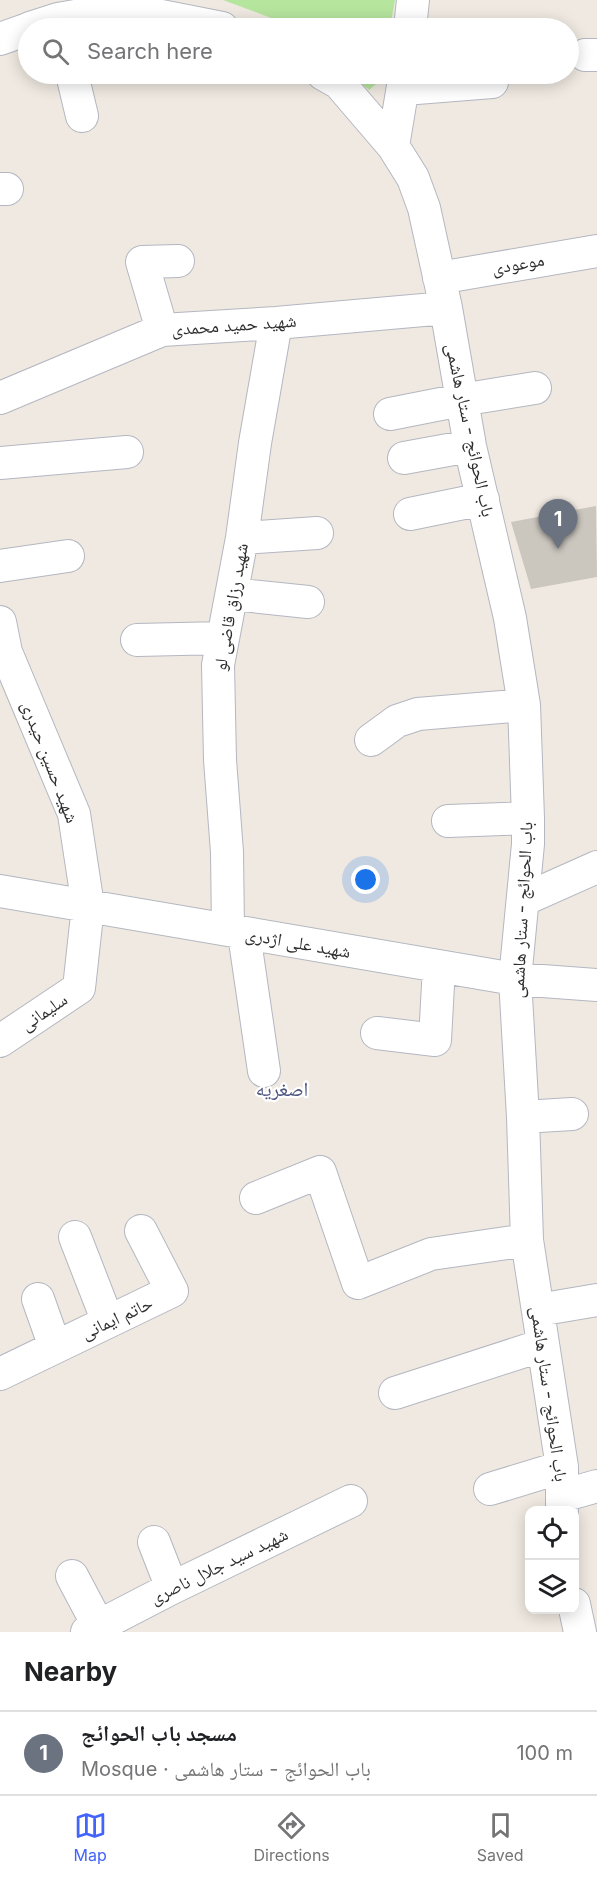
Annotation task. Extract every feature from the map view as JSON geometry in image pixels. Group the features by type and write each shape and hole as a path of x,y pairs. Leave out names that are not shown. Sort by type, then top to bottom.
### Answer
{"street":[{"path":"411,18 412,0"},
{"path":"78,18 121,8 172,18"},
{"path":"0,39 18,34"},
{"path":"74,84 82,116"},
{"name":"باب الحوائج - ستار هاشمی","path":"340,84 393,146 414,178 424,208 446,308 470,446 510,618 524,705 528,844 515,979 527,1240 562,1491"},
{"path":"393,146 404,84"},
{"name":"موعودی","path":"439,278 597,251"},
{"path":"162,330 142,262 178,261"},
{"name":"شهید حمید محمدی","path":"0,398 162,330 276,323 446,308"},
{"name":"شهید رزاق قاضی لو","path":"264,1071 236,932 220,760 218,665 242,538 255,443 276,323"},
{"path":"390,414 536,388"},
{"path":"404,458 470,446"},
{"path":"0,463 127,452"},
{"path":"410,514 483,499"},
{"path":"242,538 317,533"},
{"path":"0,566 68,556"},
{"path":"232,594 309,602"},
{"name":"شهید حسین حیدری","path":"0,622 6,652 74,814 88,906"},
{"path":"137,640 223,638"},
{"path":"371,740 397,721 418,714 524,705"},
{"path":"448,821 528,818"},
{"path":"523,900 597,867"},
{"name":"شهید علی اژدری","path":"0,891 515,979 597,985"},
{"name":"سلیمانی","path":"0,1041 79,988 88,906"},
{"path":"377,1033 435,1040 439,966"},
{"path":"523,1117 572,1114"},
{"path":"256,1198 320,1172 358,1283 431,1254 527,1240"},
{"name":"حاتم ایمانی","path":"0,1374 172,1291 141,1231"},
{"path":"75,1237 108,1322"},
{"path":"38,1299 56,1347"},
{"path":"538,1310 597,1300"},
{"path":"395,1393 543,1345"},
{"path":"490,1489 562,1491 597,1486"},
{"name":"شهید سید جلال ناصری","path":"93,1630 172,1588 351,1501"},
{"path":"154,1542 172,1588"},
{"path":"72,1576 93,1630"},
{"path":"576,1614 580,1632"}],"green space":[{"path":"223,0 395,0 392,18 271,18"},
{"path":"362,84 376,84 369,90"}],"building":[{"path":"596,506 597,577 531,589 511,522"}],"place":[{"name":"مسجد باب الحوائج","path":"558,549"}],"district":[{"name":"اصغریه","path":"282,1089"}]}
